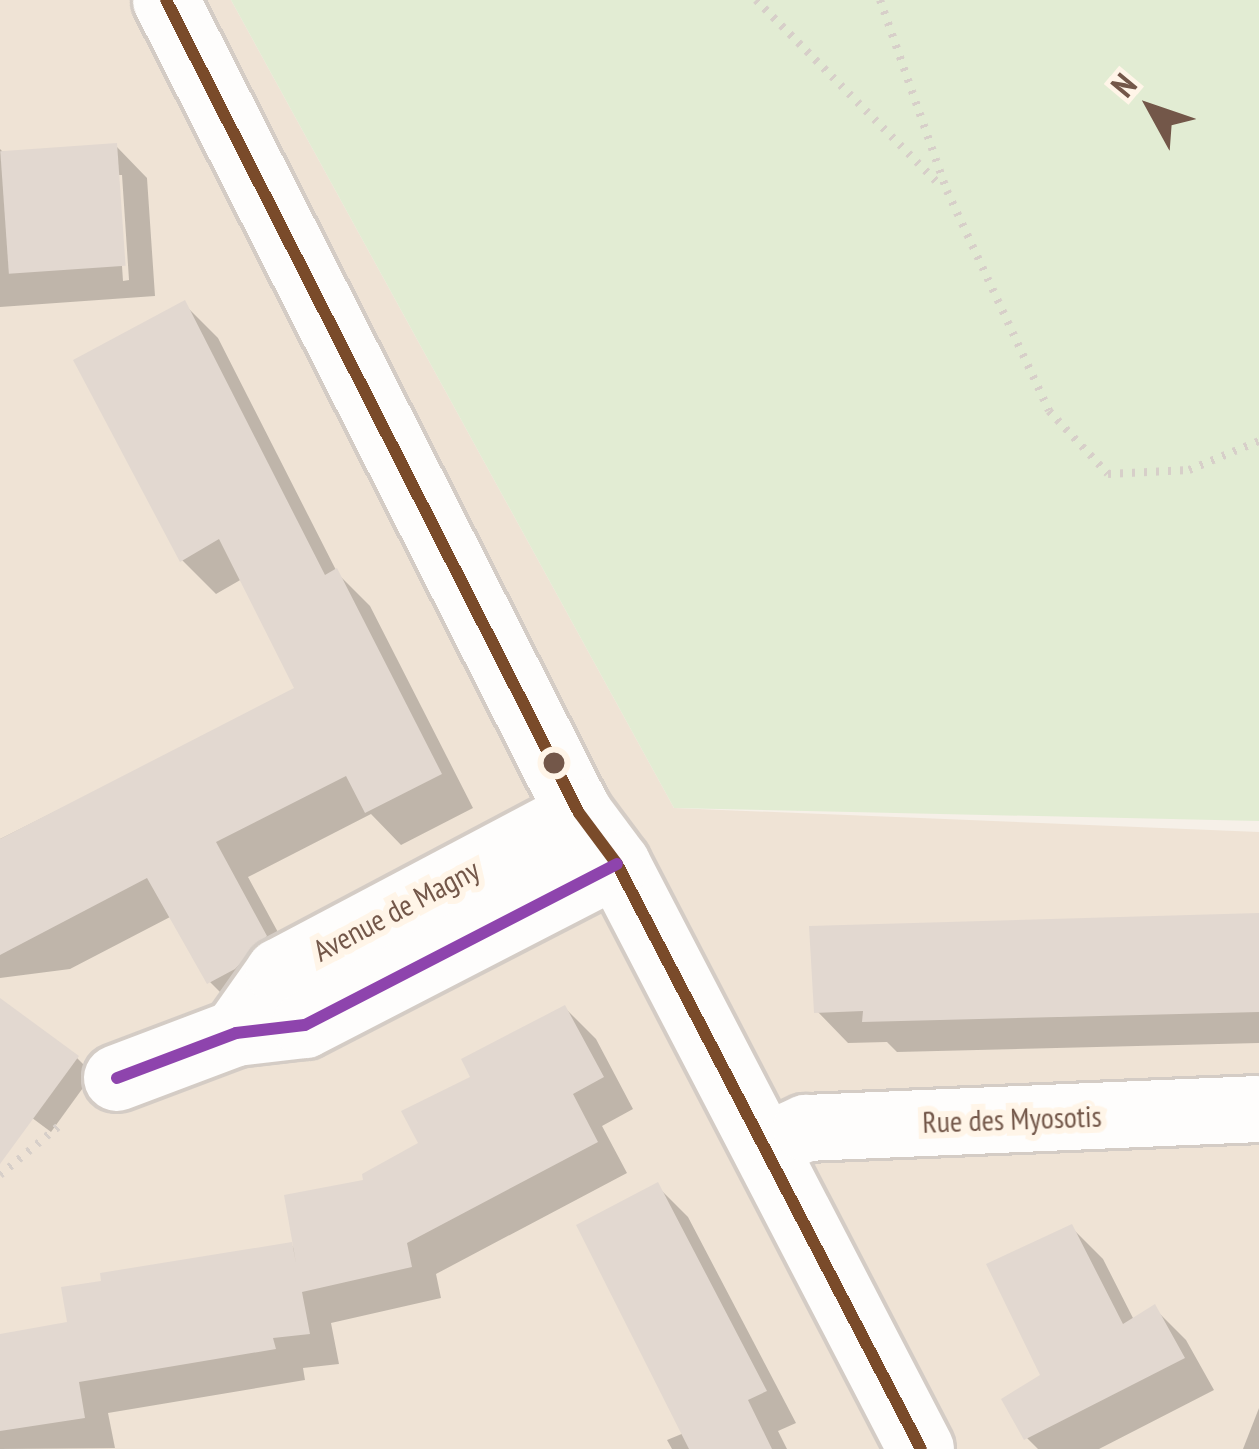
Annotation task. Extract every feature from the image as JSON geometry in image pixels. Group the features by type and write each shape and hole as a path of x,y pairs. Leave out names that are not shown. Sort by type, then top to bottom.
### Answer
{"street":[{"path":"166,0 598,838 768,1145 922,1449"},
{"name":"Avenue de Magny","path":"116,1078 236,1033 280,972 598,838"},
{"name":"Rue des Myosotis","path":"768,1145 806,1128 1259,1109"}],"path":[{"path":"756,0 946,191"},
{"path":"880,0 946,191 1049,411 1108,474 1189,470 1259,441"}],"shaded area":[{"path":"0,0 231,0 674,808 1259,832 1259,1449 0,1449"}],"green space":[{"path":"231,0 1259,0 1259,821 674,808"}],"building":[{"path":"117,143 126,266 9,274 0,151"},
{"path":"185,300 325,575 337,568 442,774 365,813 346,776 216,842 267,936 235,969 207,984 147,878 0,955 0,839 294,688 219,539 180,562 73,360"},
{"path":"1259,913 1259,1012 862,1022 863,1011 814,1013 809,926"},
{"path":"0,998 79,1056 0,1164"},
{"path":"565,1005 604,1077 573,1094 598,1142 407,1243 412,1267 302,1292 310,1334 273,1338 276,1349 79,1382 85,1418 0,1431 0,1334 67,1322 61,1287 101,1281 100,1273 292,1242 296,1263 284,1195 363,1180 362,1174 418,1143 401,1111 470,1077 461,1059"},
{"path":"658,1182 767,1391 748,1400 772,1449 689,1449 576,1225"},
{"path":"1072,1224 1123,1324 1155,1304 1185,1358 1024,1440 1001,1399 1040,1375 986,1264"}],"transit line":[{"path":"166,0 579,813 617,864 921,1449"},
{"path":"117,1078 236,1033 305,1025 617,864"}]}
